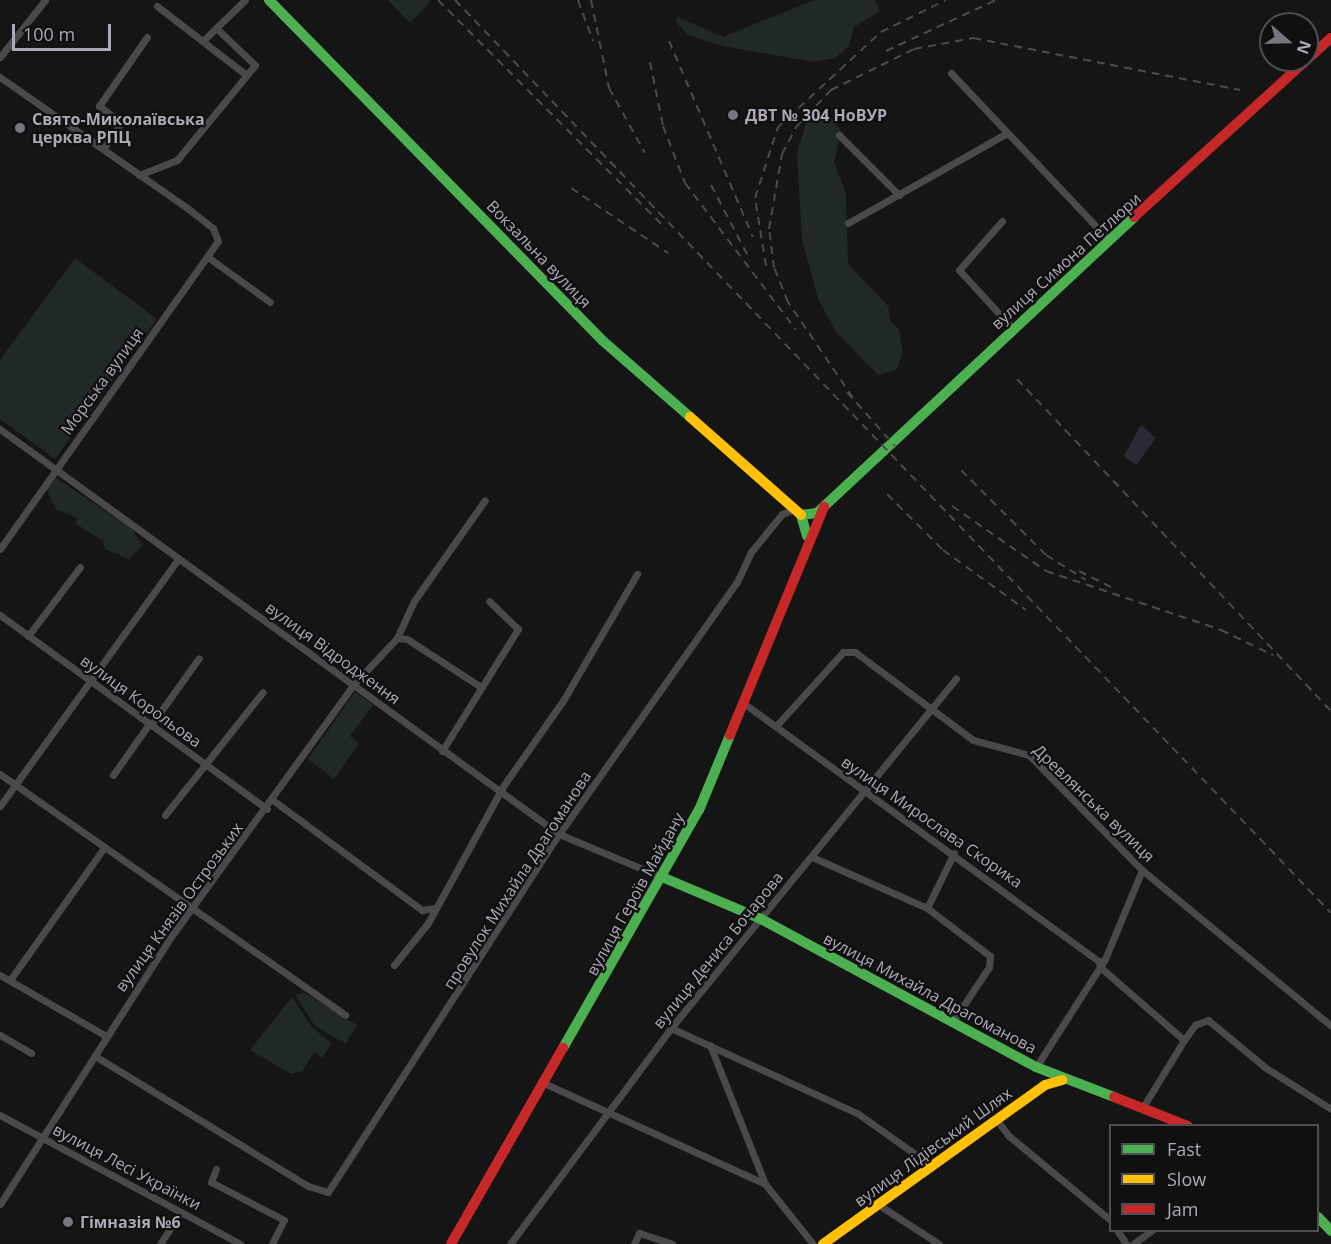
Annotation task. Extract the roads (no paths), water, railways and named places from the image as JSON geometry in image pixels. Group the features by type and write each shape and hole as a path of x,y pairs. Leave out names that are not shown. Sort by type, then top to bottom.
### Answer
{"street":[{"path":"0,57 45,0"},
{"path":"202,41 245,0"},
{"name":"Вокзальна вулиця","path":"269,0 603,341 797,512"},
{"path":"157,6 246,74"},
{"path":"0,77 139,175 177,160 255,65 216,28"},
{"path":"103,149 121,123 99,106 147,37"},
{"name":"вулиця Симона Петлюри","path":"824,507 931,401 1110,241 1331,38"},
{"path":"951,73 1110,241"},
{"path":"848,223 1007,133"},
{"path":"839,135 899,195"},
{"name":"Морська вулиця","path":"0,549 209,258 218,241 213,228 139,175"},
{"path":"1002,220 959,270 1013,329"},
{"path":"209,258 270,302"},
{"name":"вулиця Відродження","path":"0,429 559,834 662,877"},
{"name":"вулиця Князів Острозьких","path":"0,1204 95,1056 106,1035 191,910 274,801 353,685 397,638 414,601 485,500"},
{"path":"807,539 797,512 824,507"},
{"name":"вулиця Героїв Майдану","path":"451,1244 546,1084 699,810 807,539 824,507"},
{"name":"провулок Михайла Драгоманова","path":"95,1056 322,1193 385,1110 559,834 737,582 758,543 797,512"},
{"path":"0,806 178,559"},
{"path":"28,636 80,567"},
{"path":"394,965 437,907 637,574"},
{"path":"442,751 518,629 489,601"},
{"name":"вулиця Корольова","path":"0,615 267,809"},
{"path":"397,638 407,639 481,687"},
{"name":"Древлянська вулиця","path":"776,726 849,650 973,740 1029,755 1142,870 1331,1026"},
{"path":"113,775 199,658"},
{"name":"вулиця Дениса Бочарова","path":"510,1244 604,1114 671,1028 956,680"},
{"path":"165,815 263,692"},
{"name":"вулиця Мирослава Скорика","path":"742,702 863,791 954,853 1100,961 1100,967"},
{"path":"0,774 103,849 345,1015"},
{"path":"274,801 422,910 437,907"},
{"path":"10,980 103,849"},
{"path":"927,908 954,853"},
{"path":"812,857 927,908 991,961 952,1023"},
{"path":"1035,1067 1100,967 1142,870"},
{"name":"вулиця Михайла Драгоманова","path":"662,877 761,919 1062,1080 1186,1124"},
{"path":"1100,967 1184,1040"},
{"path":"0,975 106,1035"},
{"path":"1143,1107 1195,1025 1208,1020 1266,1068 1331,1109"},
{"path":"671,1028 857,1113 932,1166"},
{"path":"0,1035 31,1053"},
{"path":"710,1045 765,1184 813,1244"},
{"name":"вулиця Лідівський Шлях","path":"823,1244 996,1119 1046,1085 1062,1080"},
{"path":"546,1084 604,1114 765,1184"},
{"name":"вулиця Лесі Українки","path":"0,1114 241,1244"},
{"path":"996,1119 1009,1136 1109,1219"},
{"path":"216,1169 211,1182 284,1220 272,1244"},
{"path":"879,1205 939,1244"},
{"path":"160,1244 181,1212"},
{"path":"1319,1219 1331,1231"},
{"path":"1133,1244 1149,1232"},
{"path":"634,1244 639,1233 672,1244"}],"railway":[{"path":"438,0 666,229"},
{"path":"455,0 1331,913"},
{"path":"578,0 593,41"},
{"path":"591,0 609,88 645,153"},
{"path":"766,266 755,198 778,127 881,32 946,0"},
{"path":"886,51 996,0"},
{"path":"853,398 788,302 774,268 769,229 782,154 797,126 831,90 914,49 973,38 1240,90"},
{"path":"669,41 753,237"},
{"path":"650,62 663,126 685,183 796,330"},
{"path":"711,185 749,258"},
{"path":"571,188 668,253"},
{"path":"1017,379 1331,711"},
{"path":"847,392 895,446"},
{"path":"961,470 1046,555 1086,580"},
{"path":"887,494 943,550 1026,610"},
{"path":"952,506 1046,571 1221,630 1273,655"},
{"path":"1079,571 1117,590"}],"place":[{"name":"ДВТ № 304 НоВУР","path":"733,115"},
{"name":"Свято-Миколаївська церква РПЦ","path":"20,128"},
{"name":"Гімназія №6","path":"68,1222"}]}
